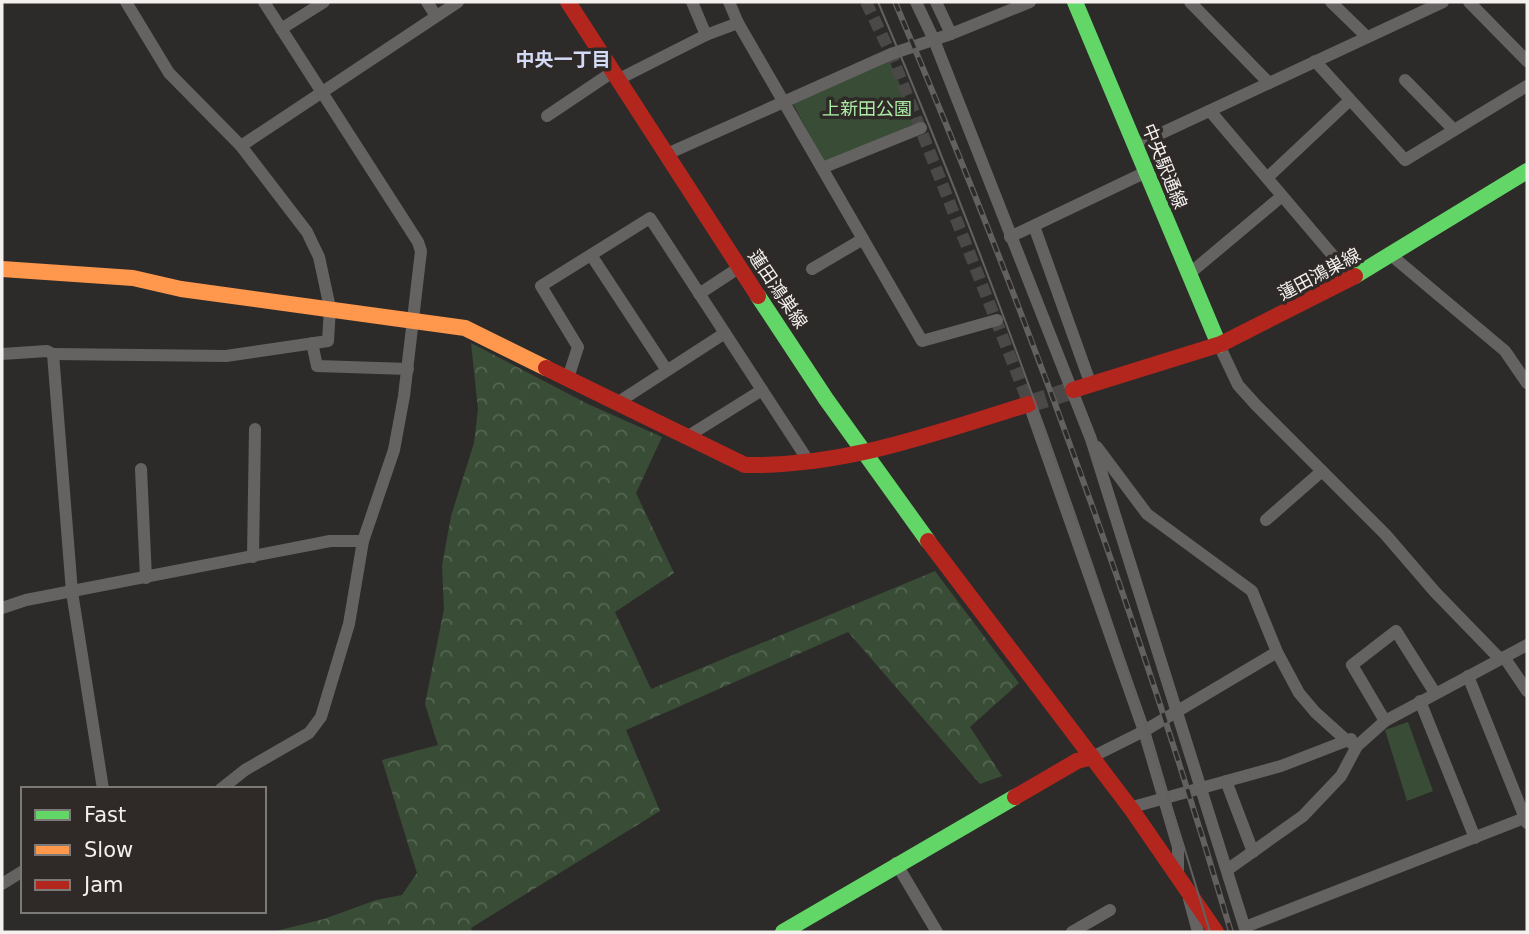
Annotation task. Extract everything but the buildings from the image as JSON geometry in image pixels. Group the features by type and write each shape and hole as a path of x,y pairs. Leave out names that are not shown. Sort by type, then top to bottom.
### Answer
{"street":[{"path":"2,354 47,351 53,354 226,356 328,341 330,309 319,257 307,232 242,146 169,73 126,2"},
{"path":"224,787 245,770 309,733 320,718 349,624 363,541 394,450 408,369 421,251 418,242 264,2"},
{"path":"281,29 324,2"},
{"path":"427,2 436,16"},
{"path":"242,146 458,2"},
{"name":"蓮田鴻巣線","path":"568,2 864,454 1182,879 1216,932"},
{"path":"692,2 705,35"},
{"path":"729,2 783,103 922,341 997,320"},
{"path":"915,2 934,40 1091,439 1245,930 1527,819 1468,676"},
{"path":"936,2 951,34"},
{"path":"667,154 891,54 951,34 1030,2"},
{"name":"中央駅通線","path":"1075,2 1219,345"},
{"path":"1189,2 1269,83"},
{"path":"1331,2 1367,37"},
{"path":"1136,145 1443,2"},
{"path":"1469,2 1527,61"},
{"path":"547,116 617,75 738,23"},
{"path":"1315,61 1405,160 1527,86"},
{"path":"1405,80 1454,130"},
{"path":"1267,178 1350,100"},
{"path":"1210,111 1352,278"},
{"path":"822,168 921,128"},
{"name":"蓮田鴻巣線","path":"1073,390 1219,345 1298,308 1392,256 1527,171"},
{"path":"1010,236 1146,172"},
{"path":"1189,274 1282,196"},
{"path":"568,378 578,347 541,286 650,218 809,462"},
{"path":"1034,226 1091,384"},
{"path":"813,269 863,239"},
{"path":"591,255 666,369"},
{"path":"1392,256 1505,351 1527,383"},
{"path":"699,294 740,267"},
{"path":"2,269 133,278 181,289 465,328 685,438 745,465 765,467 864,454 1029,404 1144,731 1178,846 1182,879 1198,932"},
{"path":"617,403 725,333"},
{"path":"312,343 317,366 408,369"},
{"path":"1219,345 1238,385 1385,534 1435,592 1502,658 1527,691"},
{"path":"53,354 72,592 103,787"},
{"path":"685,438 762,390"},
{"path":"253,557 255,429"},
{"path":"1091,439 1147,514 1252,591 1277,652 1299,693 1351,743"},
{"path":"141,469 146,578"},
{"path":"1266,520 1322,471"},
{"path":"2,608 330,541 363,541"},
{"path":"1385,721 1352,665 1396,631 1435,693"},
{"path":"1129,808 1281,766 1351,743 1420,701 1525,648"},
{"path":"783,932 896,863 1077,761 1092,757 1144,731 1277,652"},
{"path":"1420,701 1475,838"},
{"path":"1227,870 1303,816 1341,776 1351,743"},
{"path":"1226,781 1253,852"},
{"path":"896,863 937,932"},
{"path":"2,884 21,872"},
{"path":"1072,932 1110,910"}],"green space":[{"name":"上新田公園","path":"889,60 917,123 825,163 793,104"},
{"path":"471,343 588,404 662,437 636,493 674,573 615,612 651,689 935,571 1019,683 970,727 1002,776 980,784 848,632 626,730 660,811 471,928 473,932 272,932 324,919 376,900 402,895 417,873 382,760 438,745 425,704 444,609 442,566 451,516 474,443 478,409"},
{"path":"1408,722 1433,791 1407,801 1385,730"}],"tunnel":[{"path":"866,2 891,54 1029,404"},
{"path":"1029,404 1073,390"}],"tram line":[{"path":"878,2 971,231 1057,462 1136,696 1210,932"}],"railway":[{"path":"895,2 1034,346 1118,578 1231,932"}],"traffic: fast":[{"path":"1075,2 1219,345"},
{"path":"1355,276 1527,171"},
{"path":"758,296 826,399 928,541"},
{"path":"783,932 1015,797"}],"traffic: slow":[{"path":"2,269 133,278 181,289 465,328 546,368"}],"traffic: jam":[{"path":"568,2 758,296"},
{"path":"1073,390 1221,344 1355,276"},
{"path":"546,368 745,465 782,464 854,454 924,437 1029,404"},
{"path":"928,541 1132,810 1216,932"},
{"path":"1015,797 1077,761 1092,757"}],"district":[{"name":"中央一丁目","path":"563,59"}]}
